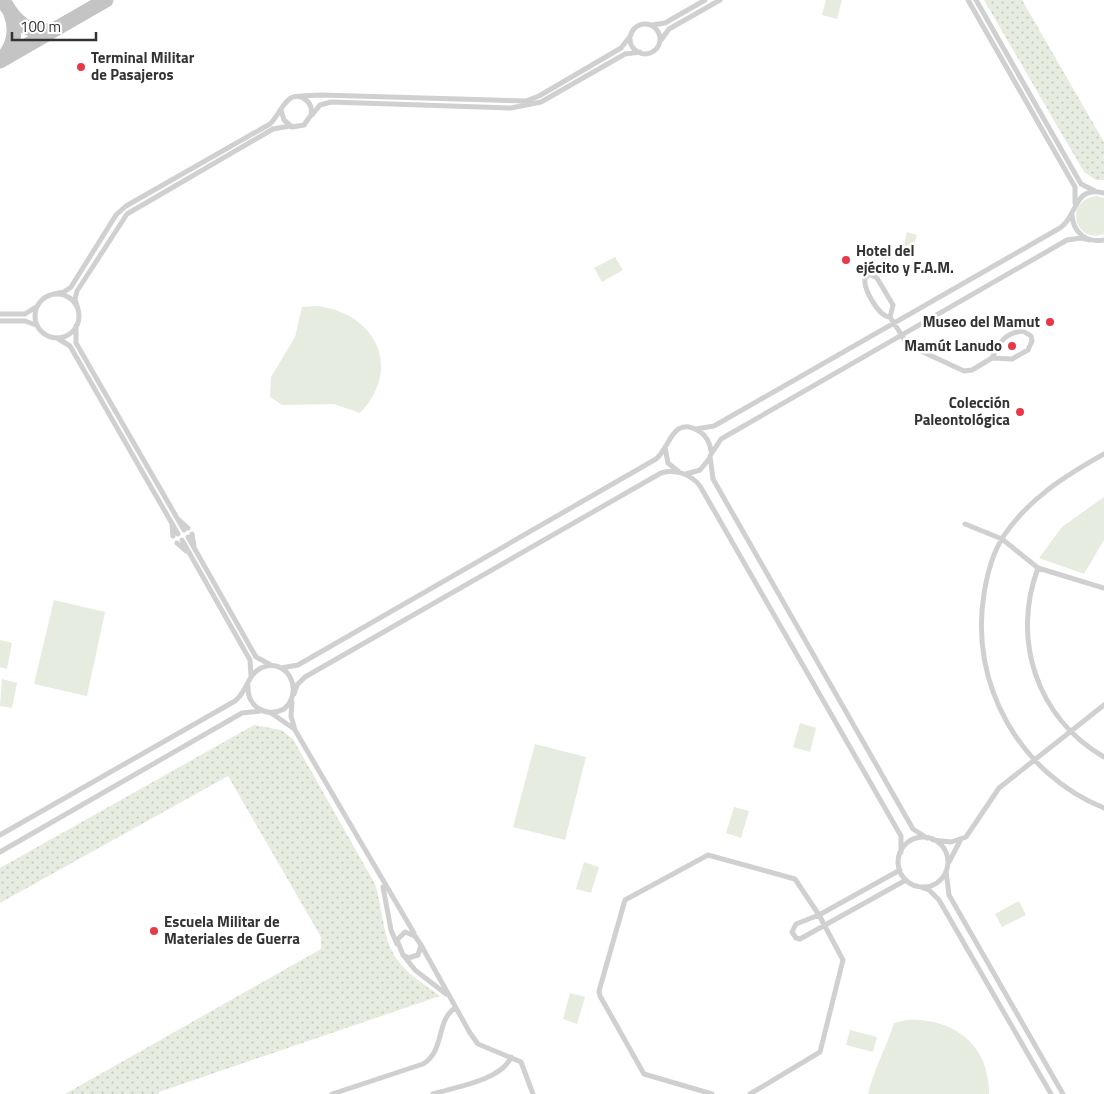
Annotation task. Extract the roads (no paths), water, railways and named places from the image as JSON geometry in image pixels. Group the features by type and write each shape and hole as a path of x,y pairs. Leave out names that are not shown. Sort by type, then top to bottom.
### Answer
{"street":[{"path":"0,314 25,314 36,307 44,298 71,288 116,215 136,200 270,124 287,100 295,97 322,95 526,101 539,96 621,48 638,26 666,23 705,0"},
{"path":"186,529 177,518 76,343 78,309 75,299 77,291 122,219 139,206 273,129 282,126 304,125 320,105 331,102 528,107 542,102 625,54 653,52 669,29 720,0"},
{"path":"968,0 1076,187 1077,196 1066,224 714,426 674,432 666,441 665,447 668,463 694,479 700,486 901,836 900,870 906,880 929,890 939,900 1051,1094"},
{"path":"976,0 1081,184 1089,189 1102,192"},
{"path":"650,24 659,31 660,40"},
{"path":"631,35 633,46 640,52"},
{"path":"295,97 306,101 311,107 311,116"},
{"path":"281,110 284,120 292,127"},
{"path":"1074,206 1087,193 1102,192"},
{"path":"136,200 139,206"},
{"path":"1072,212 1076,230 1090,240"},
{"path":"533,1094 521,1062 478,1044 295,730 291,716 292,700 297,685 305,677 661,473 682,473 700,470 721,438 1067,240 1076,238 1104,244"},
{"path":"1096,241 1104,240"},
{"path":"890,317 894,310 893,305 877,278 870,274 865,278 865,286 880,312 886,317 890,317 908,345 960,370 972,370 992,358 1012,358 1028,350 1032,341 1031,336 1023,331 1000,340 996,345 992,358"},
{"path":"54,294 71,299 78,309"},
{"path":"36,307 35,318 38,328"},
{"path":"0,321 28,321 46,335 57,338 70,346 171,522 176,535"},
{"path":"57,338 68,335 76,326"},
{"path":"691,428 707,438 713,479 913,829 934,840 946,842 961,840"},
{"path":"0,835 235,701 262,667 298,664 654,461 665,447"},
{"path":"1104,454 1072,472 1043,494 1019,517 1002,539 991,563 982,602 981,628 983,655 988,681 998,706 1017,740 1034,761 1063,786 1104,808"},
{"path":"966,524 1002,539 1038,568 1104,588"},
{"path":"190,536 196,551 256,656 264,663 277,667 290,676 294,694"},
{"path":"179,542 190,555 250,660 252,672 248,683 251,702 266,712 280,718 295,730"},
{"path":"1038,568 1027,610 1029,655 1044,696 1070,732 1104,757"},
{"path":"0,852 242,713 253,710 279,711 292,700"},
{"path":"917,886 934,884 947,869 952,854 961,840 970,834 999,788 1104,705"},
{"path":"901,852 914,839 927,838"},
{"path":"934,840 944,848 948,860 946,883 949,895 1062,1094"},
{"path":"712,1094 644,1074 600,996 622,904 708,855 795,879 825,924 844,964 818,1055 750,1094"},
{"path":"900,870 819,915 796,924 793,928 794,935 796,938 804,939 825,924 906,880"},
{"path":"379,874 387,899 391,930 403,955 414,970 434,983 452,1002"},
{"path":"851,898 856,907"},
{"path":"398,946 397,940 402,933 411,932 416,936"},
{"path":"403,955 410,958 416,957 421,950 421,945"},
{"path":"332,1094 423,1064 432,1059 437,1049 446,1017 456,1008"},
{"path":"433,1094 495,1074 506,1066 511,1057"}],"place":[{"name":"Terminal Militar de Pasajeros","path":"81,67"},
{"name":"Hotel del ejécito y F.A.M.","path":"846,260"},
{"name":"Museo del Mamut","path":"1050,322"},
{"name":"Mamút Lanudo","path":"1012,346"},
{"name":"Colección Paleontológica","path":"1020,412"},
{"name":"Escuela Militar de Materiales de Guerra","path":"154,931"}]}
